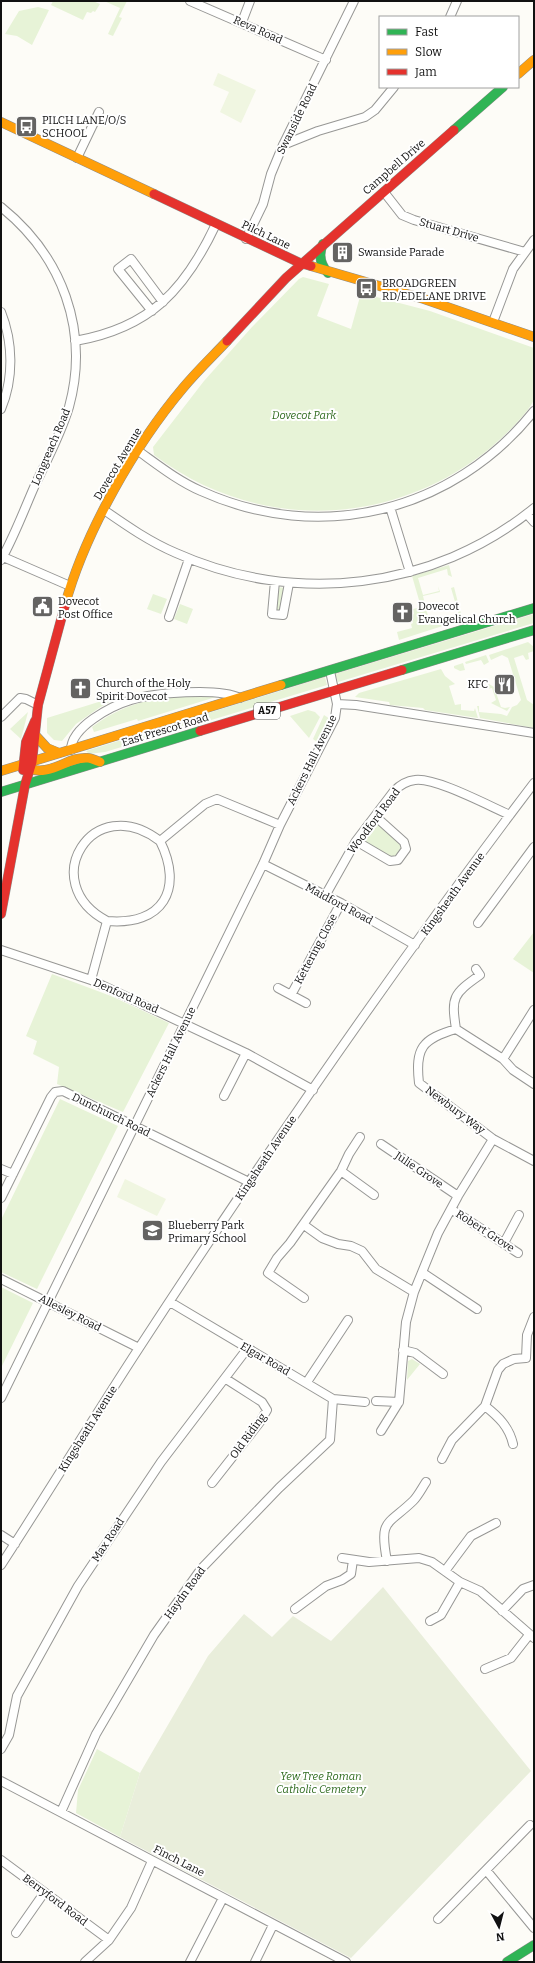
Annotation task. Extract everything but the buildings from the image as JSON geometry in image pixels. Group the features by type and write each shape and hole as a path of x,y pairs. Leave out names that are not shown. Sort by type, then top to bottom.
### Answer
{"main road":[{"path":"519,73 534,60"},
{"name":"Campbell Drive","path":"300,264 384,192 501,88"},
{"name":"Pilch Lane","path":"1,122 300,264 424,299 534,337"},
{"path":"322,244 319,259 321,265 328,273"},
{"name":"Dovecot Avenue","path":"28,765 36,736 35,721 38,705 70,586 104,510 137,450 176,398 264,299 300,264"},
{"name":"East Prescot Road","path":"1,771 28,765 59,753 534,608"},
{"name":"East Prescot Road","path":"2,792 534,630"},
{"name":"Dovecot Avenue","path":"28,765 28,735 35,721"},
{"path":"36,736 47,748 59,753"},
{"path":"1,914 28,765 38,771 87,758 100,762"},
{"path":"2,792 15,801 20,811"},
{"path":"507,1962 534,1945"}],"street":[{"name":"Reva Road","path":"190,1 242,22 326,60"},
{"path":"242,22 250,1"},
{"name":"Swanside Road","path":"246,239 262,204 271,174 283,145 354,1"},
{"path":"450,16 457,1"},
{"path":"283,145 318,131 365,117 375,110 393,88"},
{"path":"77,158 99,112"},
{"name":"Stuart Drive","path":"384,192 402,215 414,220 525,252"},
{"name":"Longreach Road","path":"1,207 28,231 52,264 67,300 76,341 74,378 66,416 2,558"},
{"path":"76,341 108,333 129,324 152,311 163,302 178,287 196,264 216,224"},
{"path":"493,322 508,280 534,240"},
{"path":"152,311 118,269 131,259 163,302"},
{"path":"1,312 7,332 10,350 10,373 5,400 1,409"},
{"path":"137,450 173,475 215,497 268,512 308,516 332,516 361,513 390,507 438,490 475,468 516,433 534,411"},
{"path":"390,507 410,572"},
{"path":"104,510 137,533 189,559 232,573 289,583 353,583 410,572 439,563 481,544 534,508"},
{"path":"527,514 534,522"},
{"path":"2,558 70,586"},
{"path":"169,617 189,559"},
{"path":"275,581 272,614 283,616 289,583"},
{"path":"330,671 337,704 362,706 534,733"},
{"path":"70,750 72,739 80,730 106,711 131,700 213,692 224,692 240,698"},
{"path":"1,716 20,698 38,705"},
{"name":"Ackers Hall Avenue","path":"1,1398 263,864 280,825 335,718 337,704"},
{"name":"Woodford Road","path":"325,896 356,841 400,785 415,780 423,780 439,784 510,816"},
{"name":"Kingsheath Avenue","path":"1,1565 139,1348 249,1182 415,945 534,783"},
{"path":"160,841 205,804 217,799 280,825"},
{"path":"356,841 390,861 398,860 405,852 406,845 404,842 375,816"},
{"path":"114,825 134,826 148,832 160,841 167,856 170,881 164,901 156,910 144,918 133,921 107,922 97,916 75,887 73,870 75,858 83,843 96,831 114,825"},
{"path":"478,923 534,846"},
{"name":"Maidford Road","path":"263,864 341,903 415,945"},
{"name":"Kettering Close","path":"291,995 341,903"},
{"path":"91,980 107,922"},
{"name":"Denford Road","path":"1,950 91,980 246,1053 313,1090"},
{"path":"476,969 480,976 462,988 452,1004 456,1029 502,1059 514,1070 534,1084"},
{"path":"278,988 306,1003"},
{"path":"502,1059 534,1010"},
{"name":"Newbury Way","path":"456,1029 435,1035 420,1050 417,1062 419,1083 493,1139"},
{"path":"224,1096 246,1053"},
{"name":"Dunchurch Road","path":"13,1174 55,1092 63,1092 249,1182"},
{"path":"304,1298 268,1274 277,1258 304,1225 341,1171 348,1154 360,1138"},
{"path":"382,1431 399,1402 406,1322 414,1292 438,1233 458,1196 493,1139 534,1161"},
{"name":"Julie Grove","path":"381,1144 458,1196"},
{"path":"1,1169 13,1174 1,1198"},
{"path":"341,1171 374,1195"},
{"name":"Robert Grove","path":"451,1209 518,1253"},
{"path":"504,1243 519,1215"},
{"path":"304,1225 322,1238 338,1244 351,1246 362,1251 376,1269 414,1292"},
{"path":"423,1273 477,1309"},
{"name":"Allesley Road","path":"1,1279 48,1301 139,1348"},
{"name":"Elgar Road","path":"170,1302 248,1349 307,1382 333,1399 365,1402"},
{"path":"442,1459 452,1440 485,1406 501,1367 514,1359 530,1358 527,1335 534,1317"},
{"path":"307,1382 348,1320"},
{"name":"Max Road","path":"1,1748 9,1735 17,1696 78,1586 161,1462 248,1349"},
{"path":"403,1350 415,1353 443,1374"},
{"name":"Old Riding","path":"212,1484 260,1422 267,1410 262,1402 226,1379"},
{"name":"Haydn Road","path":"61,1812 96,1734 154,1635 201,1569 279,1488 330,1440 333,1399"},
{"path":"376,1401 399,1402"},
{"path":"485,1406 500,1418 511,1434 513,1444"},
{"path":"387,1561 383,1543 384,1531 388,1521 414,1500 426,1482"},
{"path":"445,1571 471,1536 496,1524"},
{"path":"1,1535 15,1544"},
{"path":"342,1558 369,1562 403,1558 419,1558 432,1562 460,1582 480,1591 532,1637 511,1658 485,1669"},
{"path":"295,1609 326,1586 342,1580 351,1574 353,1560"},
{"path":"430,1621 441,1615 460,1582"},
{"path":"502,1611 523,1589 534,1585"},
{"name":"Finch Lane","path":"1,1781 346,1962"},
{"path":"438,1919 530,1825"},
{"name":"Berryford Road","path":"1,1860 109,1940"},
{"path":"85,1962 109,1940 131,1908 152,1861"},
{"path":"486,1870 534,1928"},
{"path":"16,1933 44,1893"},
{"path":"190,1962 223,1898"},
{"path":"255,1962 273,1924"}],"green space":[{"path":"53,1 93,1 100,4 95,12 87,12 83,20 51,5"},
{"path":"104,1 127,1 119,17 122,18 113,36 108,34 120,8"},
{"path":"38,7 49,10 32,45 17,36 5,34 19,11"},
{"path":"218,73 256,90 241,123 220,112 229,92 213,85"},
{"name":"Dovecot Park","path":"303,277 329,284 317,316 351,329 361,293 430,311 534,348 534,399 531,405 526,413 493,446 442,480 402,497 360,507 317,511 274,507 232,497 192,479 154,455 153,447 204,381 252,327 299,279"},
{"path":"449,565 452,577 448,575 447,569 418,578 423,595 439,591 438,586 440,592 423,596 430,624 454,617 455,622 399,640 397,632 412,628 411,624 413,623 411,615 414,614 413,609 421,607 412,576"},
{"path":"276,587 286,588 282,612 273,610"},
{"path":"454,587 462,618 460,619 451,588"},
{"path":"153,594 167,599 161,614 147,609"},
{"path":"180,604 193,609 187,624 174,619"},
{"path":"534,614 534,623 338,682 335,674"},
{"path":"528,642 534,647 534,651 528,653 529,659 526,660 523,655 514,658 527,700 534,705 534,728 480,718 477,706 479,706 479,712 507,716 512,707 517,705 521,700 508,658 502,655 491,660 489,655"},
{"path":"486,655 489,662 484,665 481,660 466,664 465,662"},
{"path":"463,663 465,670 460,671 454,668 454,666"},
{"path":"441,669 445,676 455,684 449,686 455,705 461,704 461,710 474,711 475,708 478,718 425,710 423,708 390,705 389,702 355,697 359,693"},
{"path":"325,677 327,685 105,752 89,754 86,751"},
{"path":"489,684 494,687 501,707 510,707 507,711 491,703 496,700 492,688 487,689 487,685"},
{"path":"219,694 219,696 138,721 137,719 94,732 92,727 123,709 152,700"},
{"path":"121,695 76,724 62,741 54,740 47,733 47,718"},
{"path":"308,710 315,712 320,717 309,738 290,716"},
{"path":"28,712 21,739 10,729"},
{"path":"324,715 330,719 317,742 313,739"},
{"path":"378,822 402,844 403,847 398,856 391,858 363,842"},
{"path":"534,932 534,973 513,959"},
{"path":"52,974 111,996 169,1023 123,1112 57,1084 59,1067 33,1054 37,1041 26,1036"},
{"path":"60,1099 118,1126 37,1289 1,1272 1,1220"},
{"path":"125,1179 166,1199 157,1216 117,1197"},
{"path":"1,1287 33,1303 1,1368"},
{"path":"412,1359 420,1364 407,1380 408,1361"},
{"name":"Yew Tree Roman Catholic Cemetery","path":"383,1587 531,1771 351,1958 120,1837 140,1773 208,1656 244,1614 272,1637 293,1616 331,1641"},
{"path":"97,1749 140,1773 120,1837 76,1813 78,1790"}],"traffic: fast":[{"path":"454,130 502,88"},
{"path":"323,244 320,256 323,266 328,273"},
{"path":"281,685 534,608"},
{"path":"402,670 534,630"},
{"path":"1,792 200,731"},
{"path":"507,1962 534,1945"}],"traffic: slow":[{"path":"519,73 534,60"},
{"path":"1,122 154,194"},
{"path":"311,266 424,299 534,337"},
{"path":"65,605 85,548 98,519 130,462 147,436 183,388 227,341"},
{"path":"1,771 281,685"},
{"path":"36,736 47,748 59,753"},
{"path":"24,767 34,770 50,769 80,758 90,758 100,762"}],"traffic: jam":[{"path":"227,341 286,278 454,130"},
{"path":"154,194 300,263 311,266"},
{"path":"1,914 25,785 32,762 38,705 65,605"},
{"path":"200,731 402,670"},
{"path":"23,770 26,742 35,721"}],"place":[{"name":"PILCH LANE/O/S SCHOOL","path":"26,126"},
{"name":"Swanside Parade","path":"343,252"},
{"name":"BROADGREEN RD/EDELANE DRIVE","path":"367,289"},
{"name":"Dovecot Post Office","path":"42,607"},
{"name":"Dovecot Evangelical Church","path":"402,612"},
{"name":"KFC","path":"504,684"},
{"name":"Church of the Holy Spirit Dovecot","path":"80,689"},
{"name":"Blueberry Park Primary School","path":"153,1231"}]}
